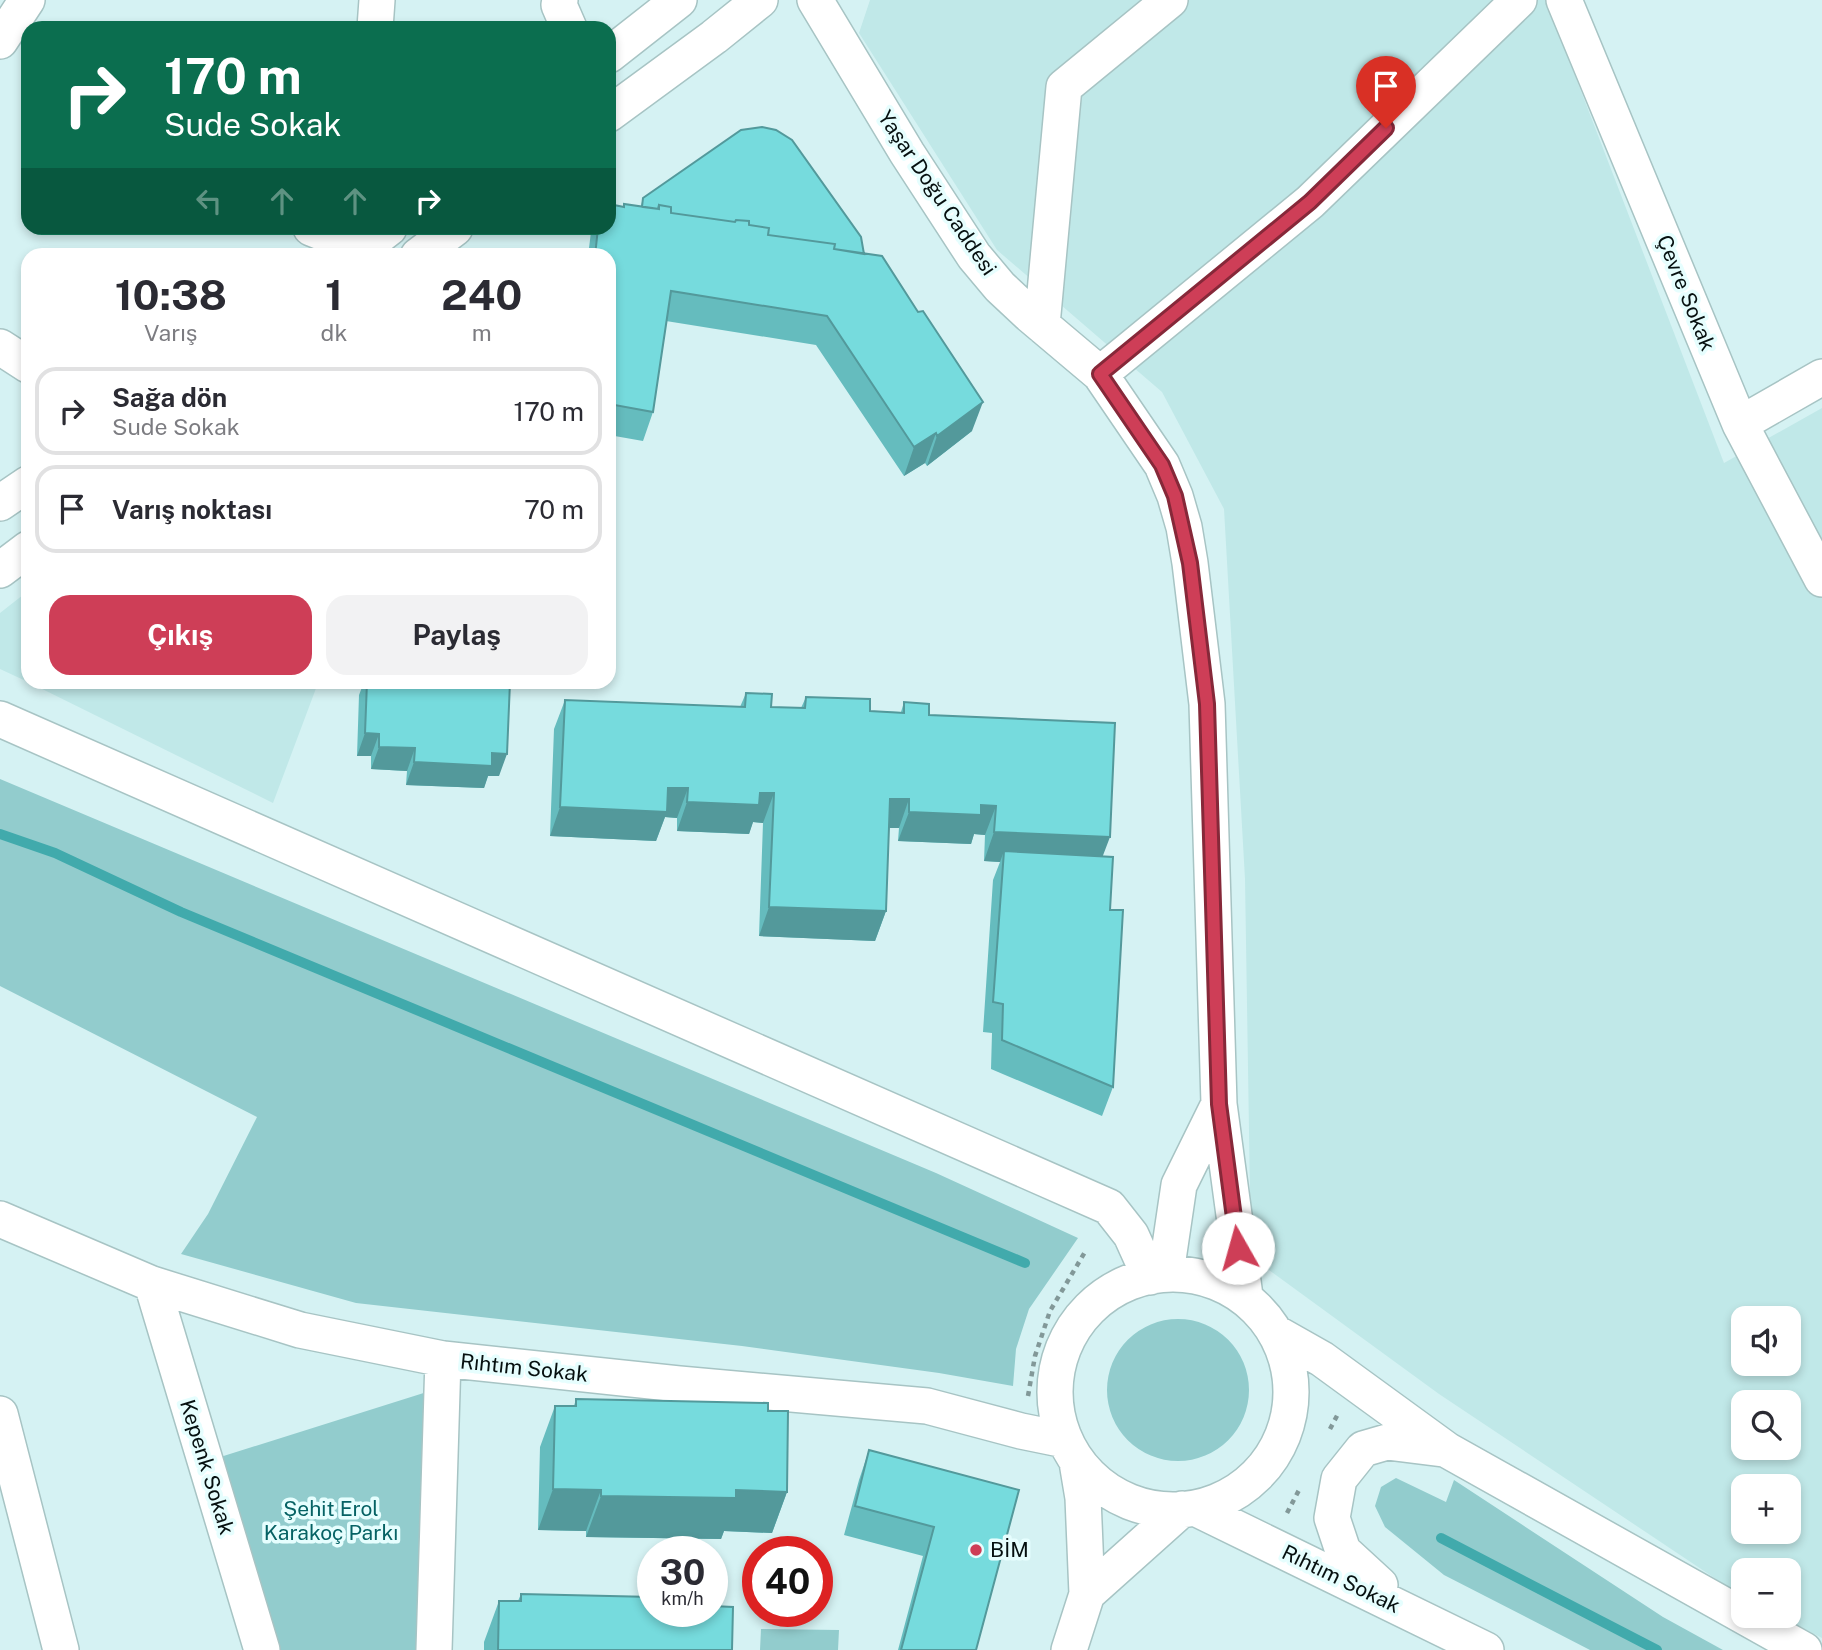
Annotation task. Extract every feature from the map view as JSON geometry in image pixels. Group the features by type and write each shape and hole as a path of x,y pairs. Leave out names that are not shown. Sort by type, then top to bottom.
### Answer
{"street":[{"path":"0,41 27,0"},
{"path":"376,21 377,0"},
{"path":"560,0 559,5 566,21"},
{"path":"616,50 679,0"},
{"path":"616,109 761,0"},
{"name":"Yaşar Doğu Caddesi","path":"816,0 907,153 974,256 1000,287 1100,374 1162,465 1175,496 1190,563 1207,704 1219,1104 1245,1296"},
{"path":"1042,325 1064,87 1170,0"},
{"path":"1100,374 1310,202 1519,0"},
{"name":"Çevre Sokak","path":"1564,0 1740,424 1822,579"},
{"path":"328,235 357,245 376,235"},
{"path":"429,248 446,235"},
{"path":"0,347 21,360"},
{"path":"1740,424 1822,377"},
{"path":"0,503 21,489"},
{"path":"0,570 21,554"},
{"path":"0,719 1109,1207 1158,1275"},
{"path":"1158,1275 1179,1185 1219,1104"},
{"name":"Rıhtım Sokak","path":"0,1219 152,1284 300,1330 443,1359 927,1406 1021,1431 1071,1451"},
{"path":"1158,1275 1209,1278 1245,1296 1276,1333 1288,1362 1292,1402 1282,1440 1260,1473 1233,1495 1200,1508 1166,1511 1132,1504 1101,1487 1071,1451 1060,1432 1053,1398 1057,1363 1070,1331 1096,1301 1130,1280 1158,1275"},
{"name":"Kepenk Sokak","path":"152,1284 262,1650"},
{"path":"1276,1333 1322,1359 1447,1450 1804,1650"},
{"path":"435,1650 443,1359"},
{"path":"0,1414 61,1650"},
{"path":"1408,1612 1343,1551 1332,1518 1339,1479 1363,1449 1387,1442 1447,1450"},
{"path":"1069,1650 1087,1594 1084,1510 1071,1451"},
{"path":"1087,1594 1189,1508"},
{"name":"Rıhtım Sokak","path":"1189,1508 1486,1650"}],"path":[{"path":"1026,1408 1035,1356 1051,1311 1085,1252"}],"shaded area":[{"path":"870,0 1546,0 1724,463 1822,408 1822,1638 1801,1627 1801,1558 1731,1558 1731,1589 1439,1394 1251,1257 1245,879 1224,509 1162,392 997,250 859,33"},
{"path":"21,596 21,679 0,669 0,613"},
{"path":"42,689 316,689 273,803"}],"green space":[{"path":"0,779 936,1173 1078,1238 1029,1309 1016,1349 1013,1386 742,1346 356,1303 181,1254 208,1214 257,1117 0,986"},
{"path":"1178,1319 1205,1324 1228,1340 1244,1363 1249,1390 1244,1417 1228,1440 1205,1456 1178,1461 1151,1456 1128,1440 1112,1417 1107,1390 1112,1363 1128,1340 1151,1324"},
{"name":"Şehit Erol Karakoç Parkı","path":"430,1391 421,1650 273,1650 214,1459"},
{"path":"1396,1478 1446,1502 1454,1480 1663,1617 1723,1650 1590,1650 1444,1575 1385,1527 1375,1506 1381,1487"},
{"path":"761,1629 839,1630 838,1650 760,1650"}],"building":[{"path":"762,127 776,130 792,140 861,237 864,254 834,249 835,244 768,235 769,228 749,225 749,221 735,222 671,213 671,207 659,205 658,209 642,207 643,198 741,130"},
{"path":"624,204 659,209 659,205 671,207 671,213 735,222 749,221 749,225 769,228 768,235 835,244 834,249 882,256 918,312 923,311 983,402 937,436 936,433 914,447 827,316 671,291 653,412 616,405 616,248 596,248 597,235 616,235 616,205 624,207"},
{"path":"367,689 510,689 507,754 492,753 492,766 414,762 415,748 379,747 379,734 365,733"},
{"path":"746,693 772,694 771,707 805,708 806,697 870,699 870,711 904,713 904,702 929,704 929,715 1115,723 1110,837 994,832 996,806 981,805 981,815 909,812 909,799 890,799 886,911 769,907 774,793 760,793 759,805 687,802 688,788 668,788 667,812 560,807 565,700 745,707"},
{"path":"1004,851 1113,857 1110,910 1123,910 1113,1087 1002,1040 1003,1004 993,1002"},
{"path":"576,1399 768,1403 768,1411 788,1411 787,1492 736,1490 736,1498 601,1496 601,1490 553,1489 555,1406 576,1406"},
{"path":"869,1450 1019,1490 976,1650 901,1650 934,1527 855,1506"},
{"path":"521,1594 637,1597 637,1627 728,1627 728,1607 733,1607 732,1650 498,1650 499,1601 521,1601"}],"waterway":[{"path":"0,834 55,853 181,912 1025,1263"},
{"path":"1441,1538 1657,1650"}],"place":[{"name":"BİM","path":"976,1550"}],"route":[{"path":"1238,1248 1219,1104 1207,704 1190,563 1184,527 1162,465 1100,374 1310,202 1386,128"}]}
